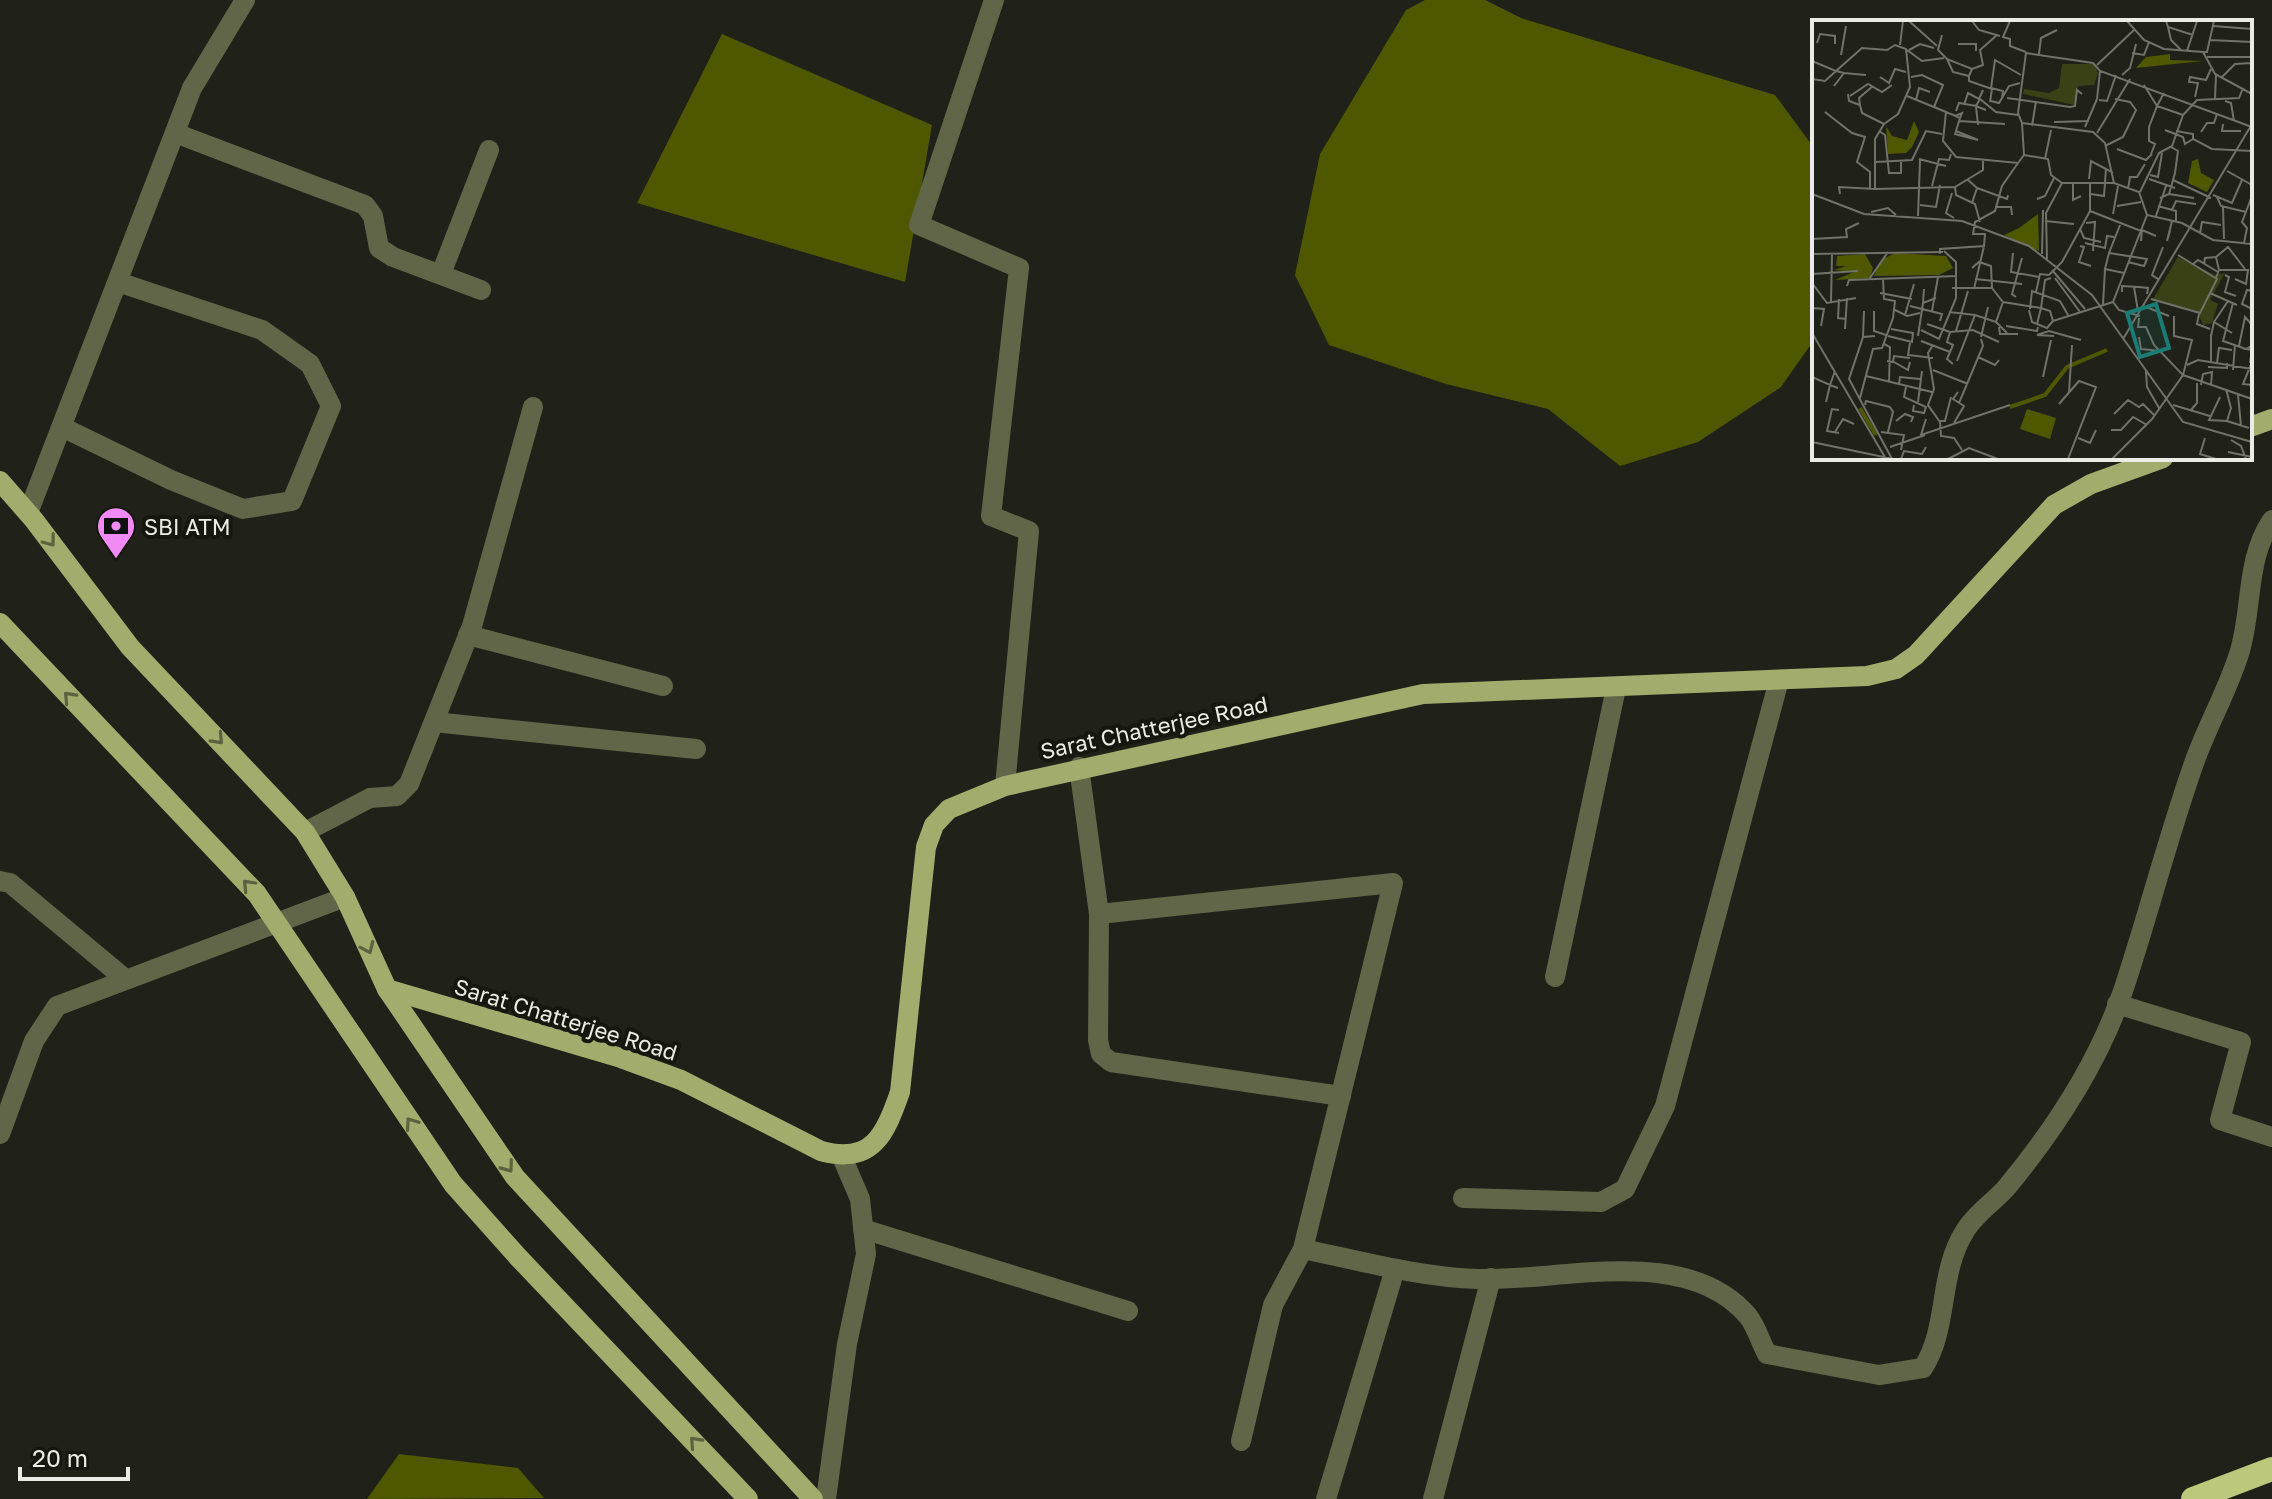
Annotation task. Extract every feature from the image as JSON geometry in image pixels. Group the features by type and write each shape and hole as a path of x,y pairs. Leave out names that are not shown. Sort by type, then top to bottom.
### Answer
{"highway":[{"path":"2193,1499 2272,1469"}],"main road":[{"path":"2252,426 2272,419"},
{"name":"Sarat Chatterjee Road","path":"387,989 621,1058 681,1080 821,1151 842,1157 859,1155 888,1126 900,1092 926,847 934,825 949,809 1005,786 1079,767 1423,694 1867,676 1896,669 1935,636 2054,505 2091,484 2157,460"},
{"path":"0,481 130,647 305,832 345,897 387,989 450,1086 515,1177 813,1499"},
{"path":"0,623 257,894 453,1184 518,1257 748,1499"}],"street":[{"path":"28,513 192,88 245,0"},
{"path":"994,0 919,225 1019,268 991,516 1029,531 1005,786"},
{"path":"175,133 365,205 373,216 379,248 393,257 481,290"},
{"path":"441,274 489,150"},
{"path":"62,427 171,480 243,509 292,501 331,406 310,364 262,330 118,282"},
{"path":"305,832 370,798 404,792 468,635 533,407"},
{"path":"1303,1249 1395,1269 1491,1278 1603,1270 1673,1277 1717,1289 1749,1317 1767,1354 1879,1375 1923,1368 1935,1350 1944,1285 1965,1231 2007,1187 2091,1069 2117,1004 2194,762 2240,653 2253,568 2264,532 2272,520"},
{"path":"468,635 663,686"},
{"path":"1463,1198 1601,1202 1625,1189 1665,1106 1779,680"},
{"path":"1555,977 1616,688"},
{"path":"434,722 696,749"},
{"path":"1079,767 1099,914 1098,1040 1101,1054 1111,1062 1341,1096"},
{"path":"0,881 10,883 124,978"},
{"path":"1099,914 1393,883 1303,1249 1273,1305 1241,1441"},
{"path":"0,1134 34,1041 57,1006 124,978 345,897"},
{"path":"2117,1004 2241,1042 2220,1120 2272,1137"},
{"path":"826,1499 847,1344 866,1254 860,1199 842,1157"},
{"path":"863,1229 1128,1311"},
{"path":"1326,1499 1395,1269"},
{"path":"1433,1499 1491,1278"}],"shaded area":[{"path":"1425,0 1485,0 1521,18 1775,95 1812,145 1812,343 1781,387 1698,442 1620,466 1548,409 1446,384 1329,345 1295,275 1320,154 1406,10"},
{"path":"722,34 932,125 905,282 637,203"},
{"path":"399,1454 518,1468 544,1498 367,1499"}],"place":[{"name":"SBI ATM","path":"116,560"}]}
